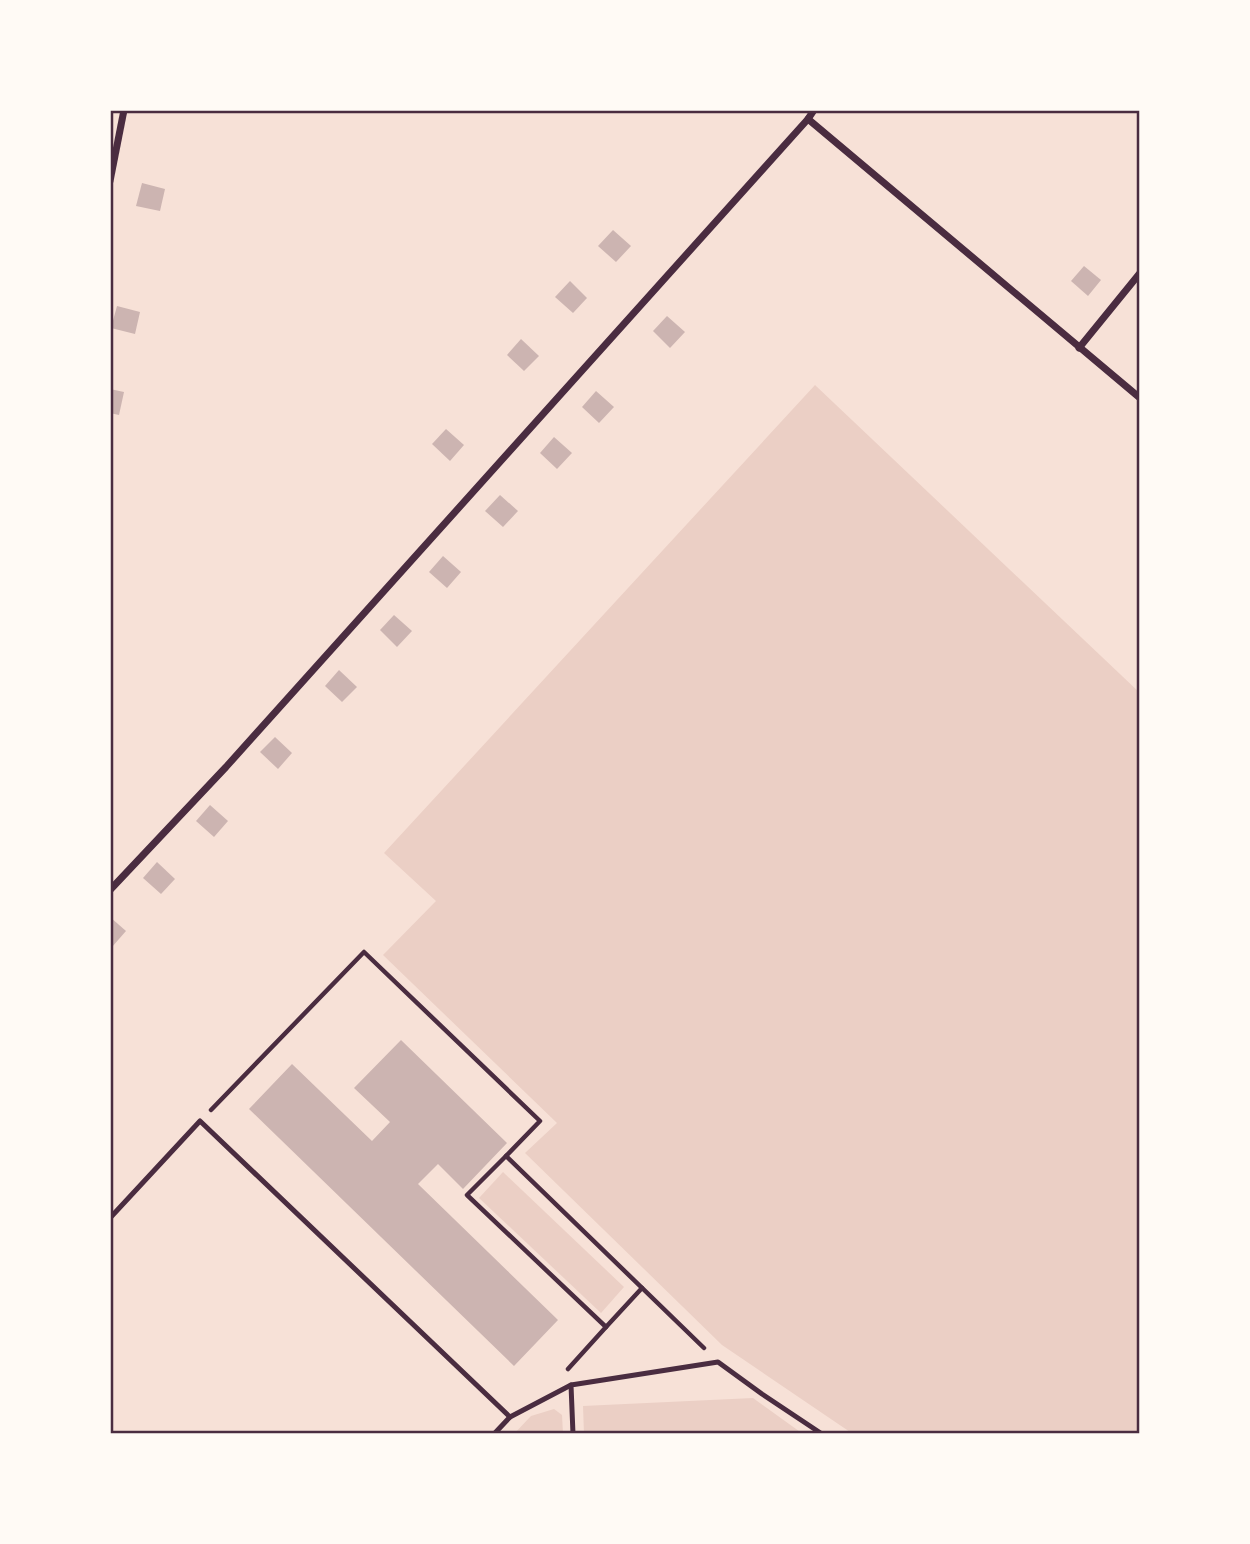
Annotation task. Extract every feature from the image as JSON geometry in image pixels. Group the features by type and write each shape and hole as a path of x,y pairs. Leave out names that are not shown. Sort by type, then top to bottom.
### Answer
{"street":[{"path":"110,181 124,110"},
{"path":"110,890 235,756 808,120 814,110"},
{"path":"808,120 1140,398"},
{"path":"1079,348 1140,273"}],"lane":[{"path":"110,1218 200,1121 510,1416"},
{"path":"494,1434 510,1416 571,1385 718,1362 822,1434"},
{"path":"571,1385 573,1434"}],"path":[{"path":"200,1121 364,951 540,1121 467,1195 606,1327"},
{"path":"506,1156 718,1362"},
{"path":"571,1385 565,1372 642,1288"}],"shaded area":[{"path":"815,385 1140,693 1140,1434 853,1434 722,1345 525,1153 557,1123 383,955 436,901 384,853"},
{"path":"503,1172 624,1287 601,1313 479,1198"},
{"path":"753,1398 803,1434 584,1434 583,1406"},
{"path":"554,1409 562,1415 563,1434 514,1434 531,1416"}],"building":[{"path":"142,183 165,189 160,211 136,206"},
{"path":"613,230 631,246 616,262 598,246"},
{"path":"1084,266 1101,280 1088,296 1071,281"},
{"path":"570,281 587,298 573,313 555,297"},
{"path":"117,306 140,312 135,334 111,328"},
{"path":"667,316 685,332 670,348 653,331"},
{"path":"521,339 539,356 524,371 507,355"},
{"path":"110,389 124,392 119,415 110,413"},
{"path":"596,391 614,407 599,423 582,407"},
{"path":"446,429 464,445 450,461 432,444"},
{"path":"554,437 572,453 557,469 540,453"},
{"path":"500,495 518,511 503,527 485,511"},
{"path":"443,556 461,572 447,588 429,572"},
{"path":"394,615 412,631 397,647 380,630"},
{"path":"339,670 357,687 342,702 325,686"},
{"path":"275,737 292,753 278,769 260,752"},
{"path":"210,805 228,821 214,837 196,821"},
{"path":"157,862 175,879 161,894 143,878"},
{"path":"110,917 126,931 112,947 110,946"},
{"path":"401,1040 507,1143 463,1189 438,1164 418,1184 558,1320 514,1366 249,1109 292,1064 372,1141 390,1122 354,1088"}]}
